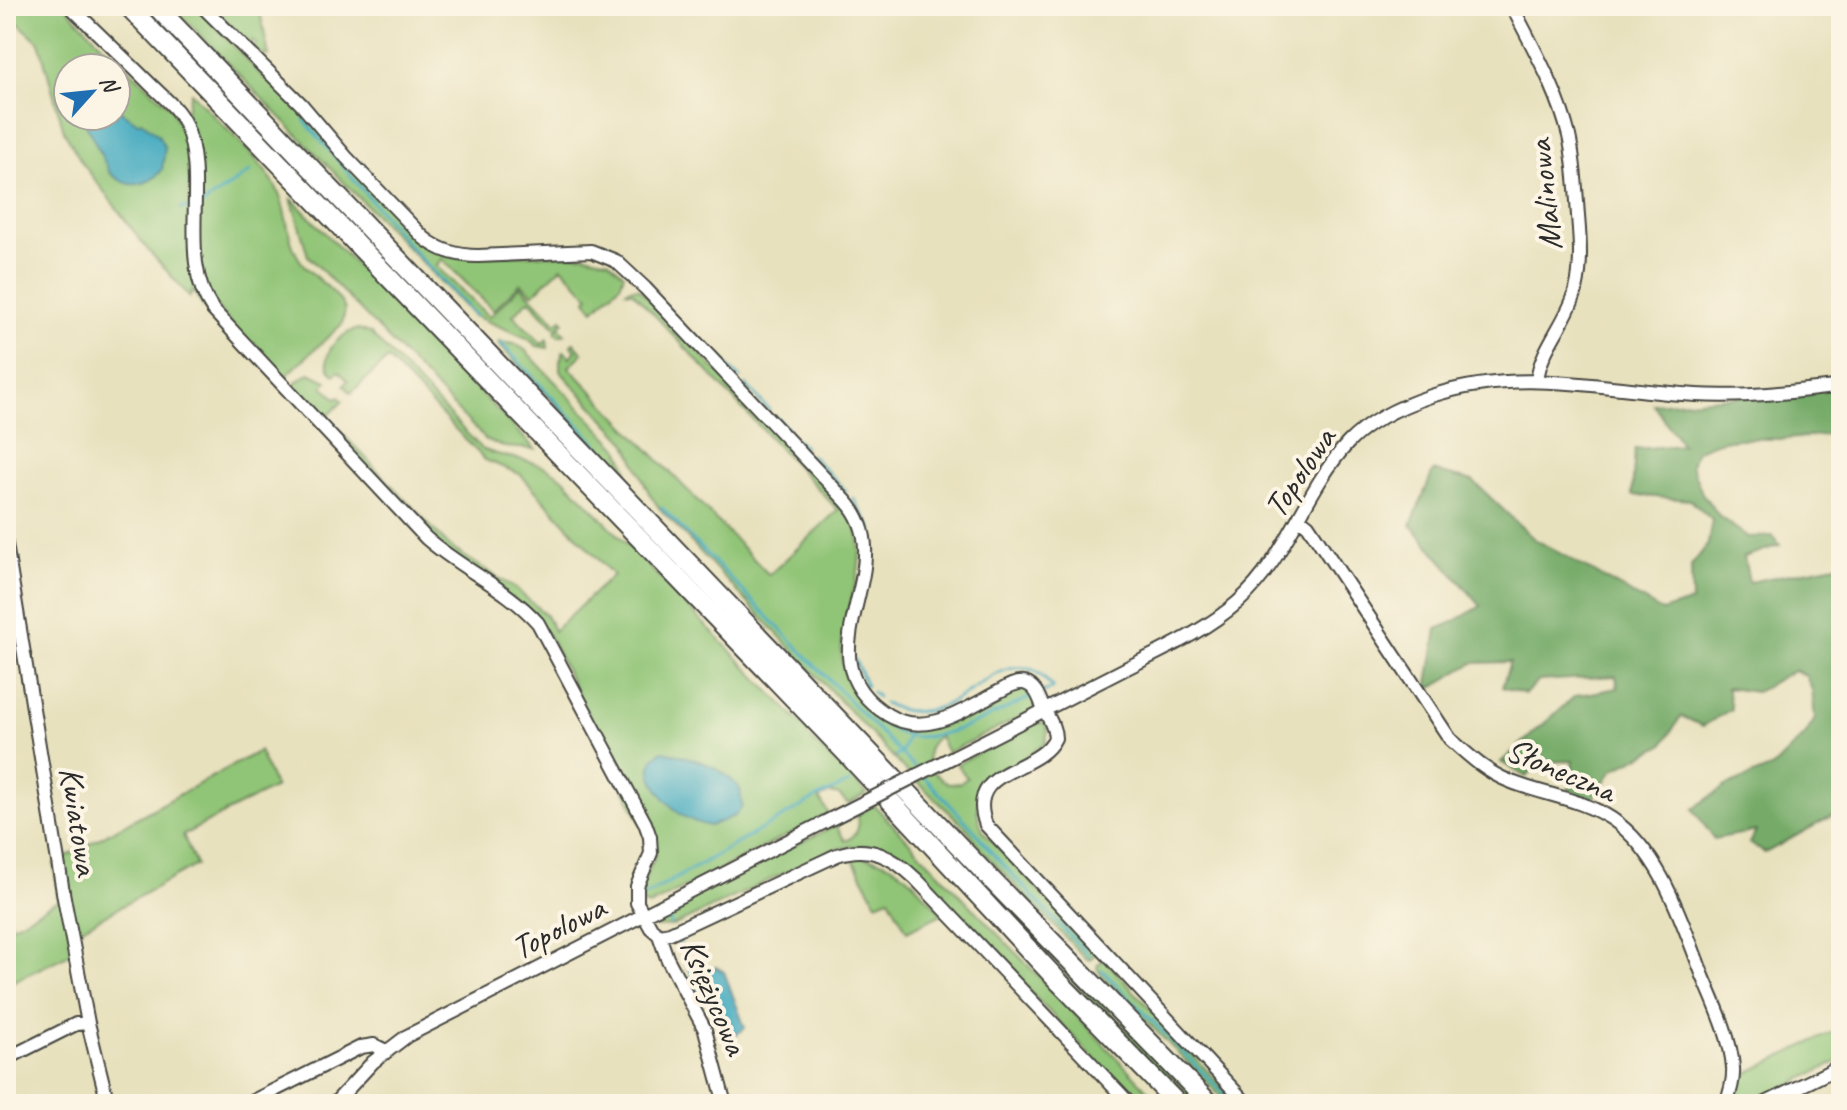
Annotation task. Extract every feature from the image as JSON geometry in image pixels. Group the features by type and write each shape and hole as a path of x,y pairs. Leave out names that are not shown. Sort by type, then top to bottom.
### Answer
{"highway":[{"path":"128,6 846,753 1060,983 1178,1104"},
{"path":"156,6 1210,1104"}],"street":[{"path":"70,6 168,101 186,126 193,163 197,275 203,294 213,310 426,538 450,559 513,599 538,623 648,831 651,853 636,893 643,915"},
{"path":"202,6 301,104 346,157 435,247 478,256 591,251 616,261 645,288 859,518 867,555 847,655 859,688 878,708 897,719 928,724 949,717 1007,687 1022,683 1034,689 1055,732 1053,742 1047,750 993,782 983,800 986,825 1247,1104"},
{"name":"Malinowa","path":"1512,6 1560,107 1570,138 1576,183 1580,251 1578,280 1571,305 1541,363 1537,380"},
{"name":"Topolowa","path":"334,1104 362,1072 386,1051 443,1017 1183,639 1230,609 1263,575 1336,458 1358,434 1378,419 1405,406 1447,392 1502,381 1569,381 1710,396 1841,386"},
{"name":"Słoneczna","path":"1299,518 1308,525 1450,739 1471,758 1507,781 1550,792 1598,811 1639,845 1675,908 1714,1003 1733,1068 1726,1104"},
{"name":"Kwiatowa","path":"6,544 64,898 88,1023 108,1104"},
{"path":"659,935 670,933 837,855 858,850 882,854 896,861 916,879 1130,1104"},
{"name":"Księżycowa","path":"643,915 653,932 659,935 667,958 705,1030 725,1104"},
{"path":"6,1059 76,1024 88,1023"},
{"path":"247,1104 361,1047 374,1045 386,1051"},
{"path":"1764,1104 1841,1066"}],"green space":[{"path":"6,6 65,6 109,52 52,52 52,88 39,42 6,12"},
{"path":"137,6 146,6 182,43 955,856 959,853 1199,1104 1190,1104"},
{"path":"172,6 197,6 258,72 284,94 444,255 585,255 608,260 624,274 620,285 594,310 586,300 589,296 562,267 533,294 521,283 493,310 442,259 436,266 489,317 521,286 557,323 562,319 564,322 559,327 565,334 559,336 555,332 557,329 529,300 513,315 542,344 547,339 548,348 537,346 527,338 474,316"},
{"path":"206,6 259,6 269,56 260,54 253,48 256,44 253,40 249,44 217,11"},
{"path":"132,71 171,108 187,142 194,273 218,328 192,290 190,297 148,250 81,161 65,132 132,132"},
{"path":"191,92 269,176 281,198 295,252 345,310 342,324 286,376 278,375 222,314 203,286 185,115"},
{"path":"291,198 535,449 504,447 486,440 308,256"},
{"path":"638,288 847,507 858,534 860,559 843,633 842,656 848,680 865,703 888,720 914,729 1017,688 1027,690 1035,700 1035,707 1027,714 947,753 939,736 929,749 928,762 948,784 960,783 967,778 957,764 1035,723 1045,723 1048,731 1045,744 983,786 977,804 978,816 985,834 1095,949 1096,953 1090,960 981,850 968,830 907,772 659,508 626,442 560,371 564,351 570,357 576,351 571,345 574,342 583,353 569,367 769,575 838,510 633,292 626,291"},
{"path":"358,329 370,333 482,449 532,462 563,478 867,794 848,804 839,795 830,793 819,798 829,814 649,906 644,904 639,893 656,854 548,634 445,551 294,390 296,382 310,373 327,381 323,386 336,399 339,397 343,401 327,417 450,547 516,589 546,615 554,631 613,575 520,474 485,460 388,359 351,393 344,385 348,381 339,371 334,375 327,361 337,341"},
{"path":"498,344 515,344 525,350 619,449 627,468 627,480"},
{"path":"1841,387 1841,433 1727,440 1696,451 1691,465 1702,493 1720,517 1748,537 1773,536 1780,545 1744,557 1749,582 1841,564 1841,811 1765,853 1749,843 1756,831 1714,839 1693,809 1726,786 1773,767 1805,735 1815,719 1812,690 1806,676 1794,670 1756,692 1727,688 1731,709 1703,726 1681,716 1663,745 1613,770 1593,799 1569,790 1573,761 1541,762 1526,777 1501,762 1575,696 1618,688 1616,676 1539,681 1525,694 1502,687 1510,662 1473,663 1427,690 1437,629 1481,606 1411,525 1433,471 1473,481 1533,538 1662,611 1692,601 1691,566 1708,544 1712,520 1690,500 1632,495 1635,449 1682,445 1653,404"},
{"path":"259,751 275,787 183,835 196,865 75,932 78,950 6,985 6,913 12,926 58,900 54,863"},
{"path":"874,805 1161,1104 1138,1104 912,869 886,850 868,846 835,849 673,926 657,927 656,915 836,825 845,841 849,839 858,827 857,814"},
{"path":"851,856 893,866 913,881 942,914 907,931 889,898 877,903"},
{"path":"1104,960 1238,1104 1228,1104 1101,975 1097,968"},
{"path":"1841,1028 1841,1060 1751,1104 1735,1104 1743,1075"}],"water":[{"path":"132,119 138,123 141,121 158,135 165,148 162,170 156,176 143,183 130,184 110,173 90,132 132,132"},
{"path":"663,751 705,763 732,780 740,789 742,807 735,816 710,826 687,818 673,808 651,774 655,757"},
{"path":"716,967 724,972 745,1028 737,1034 731,1033 705,979 709,969"}],"waterway":[{"path":"304,120 411,248 476,316"},
{"path":"199,207 251,171"},
{"path":"181,208 191,208"},
{"path":"501,343 626,475"},
{"path":"711,350 740,378"},
{"path":"746,385 769,410"},
{"path":"775,416 790,431"},
{"path":"796,439 804,447"},
{"path":"811,455 846,491"},
{"path":"853,498 872,529"},
{"path":"662,508 919,772"},
{"path":"873,537 874,553"},
{"path":"867,583 872,564"},
{"path":"855,660 866,686"},
{"path":"884,703 908,711 930,710 949,703 1001,672 1018,668 1035,671 1042,676 1053,688 1043,692"},
{"path":"872,692 877,697"},
{"path":"873,716 905,735 936,735 971,724 1036,695"},
{"path":"896,756 901,754 908,733"},
{"path":"924,777 1089,956"},
{"path":"645,896 816,798 849,783"},
{"path":"668,918 671,924"},
{"path":"678,939 702,1001 713,997"},
{"path":"1102,970 1234,1104"}]}
